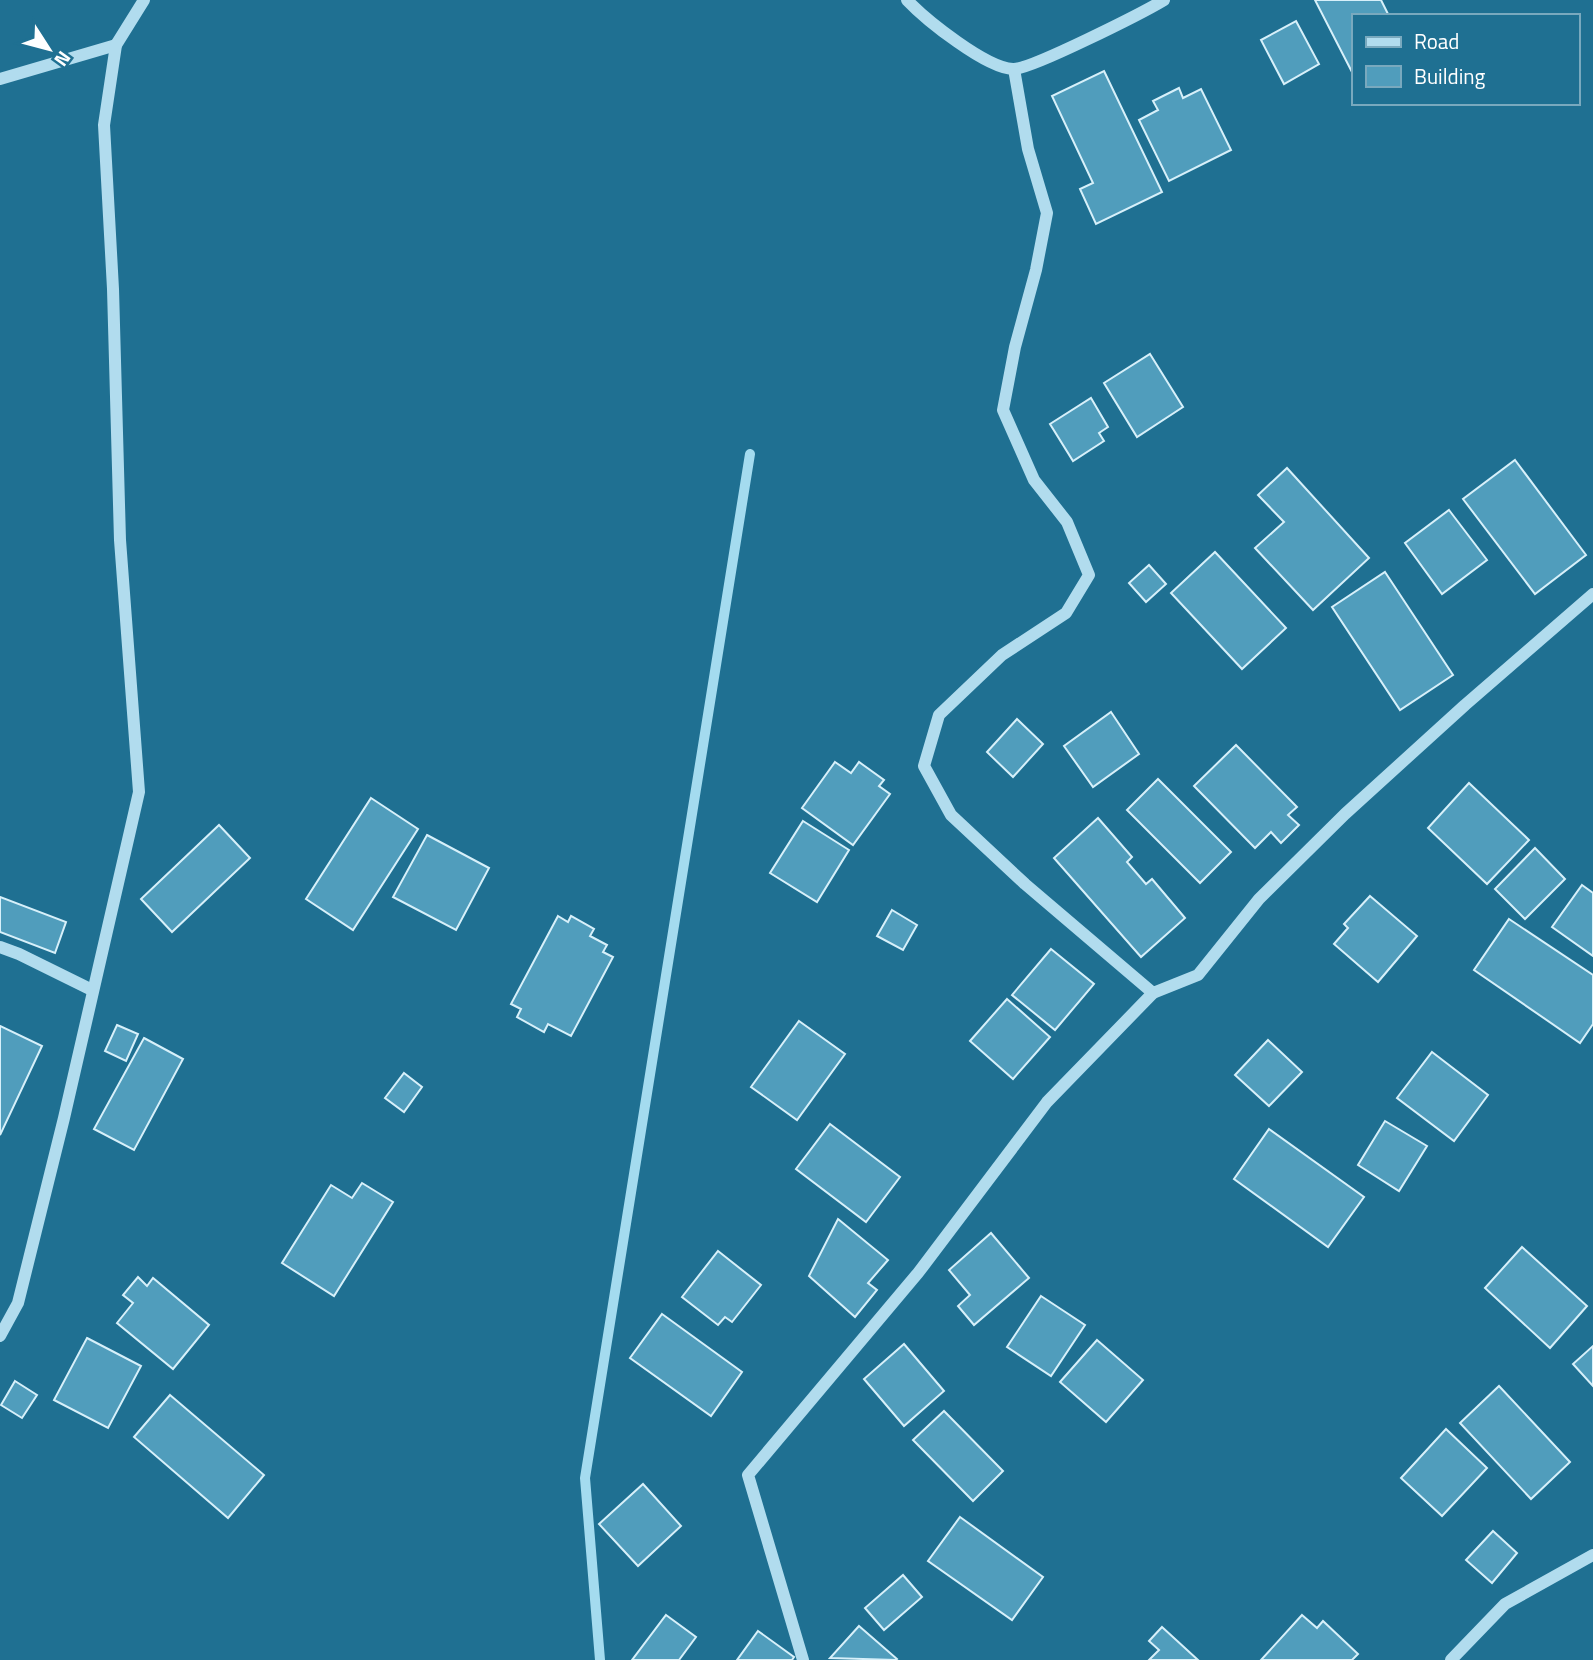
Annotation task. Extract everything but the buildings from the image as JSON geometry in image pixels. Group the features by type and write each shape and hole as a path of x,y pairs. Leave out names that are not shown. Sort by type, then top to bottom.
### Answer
{"street":[{"path":"0,1336 18,1303 64,1118 139,792 120,540 113,289 104,125 116,45 144,0"},
{"path":"907,0 951,38 980,57 1014,69 1038,61 1164,0"},
{"path":"0,79 116,45"},
{"path":"1014,69 1028,149 1047,214 1036,270 1014,347 1003,410 1034,480 1067,523 1089,575 1066,613 1002,655 939,715 924,766 951,815 1025,884 1153,993"},
{"path":"803,1660 748,1475 918,1273 1047,1102 1153,993 1198,975 1259,900 1345,814 1593,594"},
{"path":"0,947 92,990"},
{"path":"1451,1660 1505,1604 1593,1555"}],"waterway":[{"path":"600,1660 585,1478 750,454"}]}
